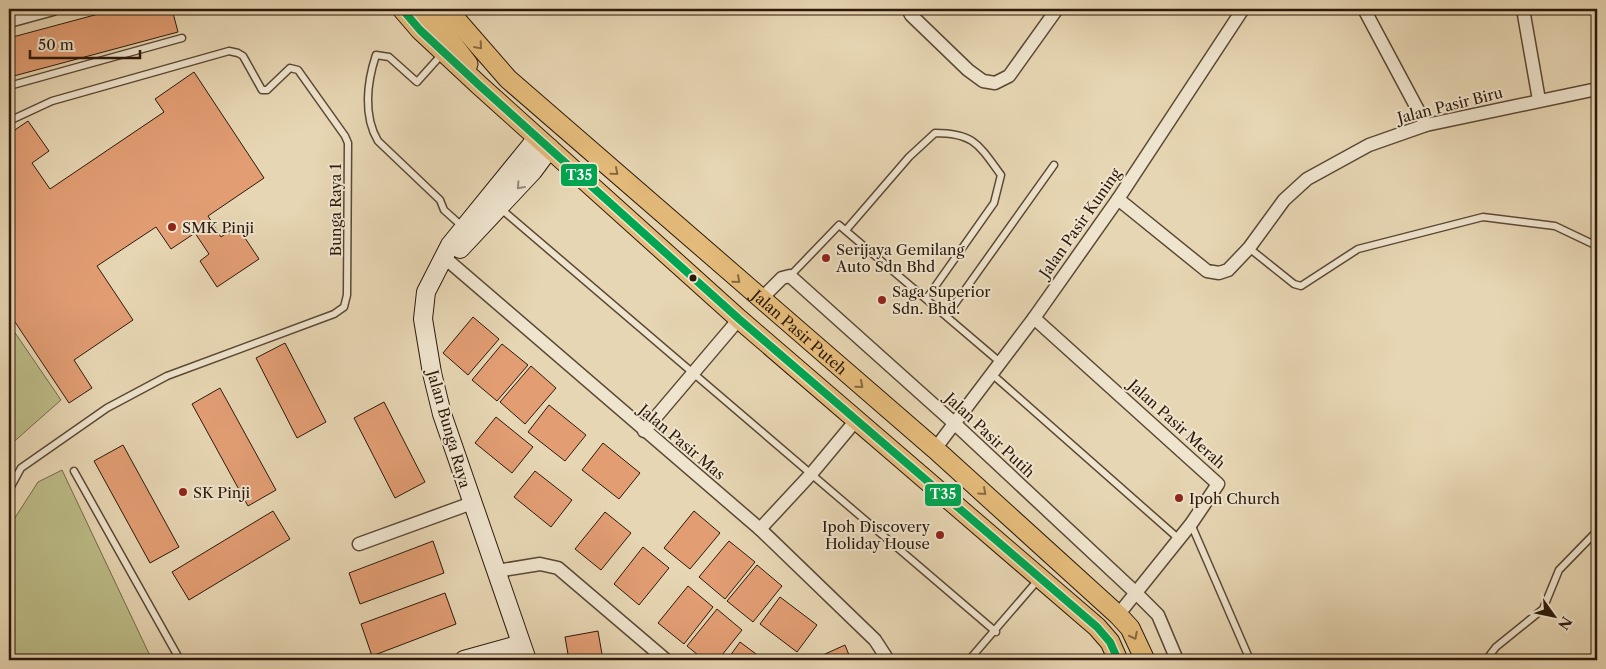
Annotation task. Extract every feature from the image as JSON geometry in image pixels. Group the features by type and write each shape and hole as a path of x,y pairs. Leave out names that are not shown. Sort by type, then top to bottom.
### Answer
{"main road":[{"name":"Jalan Pasir Puteh","path":"402,9 420,30 478,86 545,140 739,319 1104,634 1118,660"},
{"path":"426,9 475,74 478,86"},
{"name":"Jalan Pasir Puteh","path":"448,9 508,80 760,300 935,449 1118,615 1130,628 1145,660"},
{"path":"508,80 543,122 545,140 565,129"},
{"name":"Jalan Bunga Raya","path":"528,660 442,414 422,319 426,292 450,245 463,227 545,140"},
{"name":"Jalan Bunga Raya","path":"445,258 455,254 533,171 545,140"},
{"path":"1118,615 1115,629 1130,660"},
{"path":"464,660 521,644"}],"street":[{"path":"9,21 53,9"},
{"path":"908,9 968,70 983,81 995,83 1009,76 1057,9"},
{"name":"Jalan Pasir Kuning","path":"935,449 993,375 1118,198 1243,9"},
{"path":"1364,9 1426,124"},
{"path":"1523,9 1539,100"},
{"name":"Jalan Pasir Biru","path":"1118,198 1207,272 1219,273 1228,270 1249,248 1284,200 1307,179 1369,145 1426,124 1597,89"},
{"name":"Jalan Pasir Mas","path":"445,258 760,529 875,640 888,660"},
{"path":"760,300 782,278 790,276"},
{"name":"Jalan Pasir Putih","path":"790,276 954,423 1136,593 1158,615 1177,660"},
{"name":"Jalan Pasir Merah","path":"1034,318 1215,479 1218,484 1216,490 1179,539 1118,615"},
{"path":"644,431 739,319"},
{"path":"760,529 812,473 857,419"},
{"path":"359,544 472,503"},
{"path":"497,571 540,564 558,568 666,660"}],"lane":[{"path":"9,86 182,38"},
{"name":"Bunga Raya 1","path":"9,121 52,101 229,51 238,53 250,66 262,90 267,90 290,68 298,70 346,136 348,143 348,190 347,295 344,307 334,314 167,376 108,408 21,468 9,490"},
{"path":"444,52 417,82 389,56 376,55 368,94 371,130 378,141 440,200 444,210 463,227"},
{"path":"846,230 909,157 935,133 957,133 978,144 1001,175 994,203 927,298"},
{"path":"947,315 1054,165"},
{"path":"500,208 996,632"},
{"path":"1249,248 1294,284 1302,286 1358,249 1483,217 1555,226 1597,246"},
{"path":"790,276 839,225 947,315 1001,363"},
{"path":"993,375 1179,539"},
{"path":"74,470 180,660"},
{"path":"1190,524 1250,660"},
{"path":"1486,660 1496,647 1543,609 1559,570 1597,531"},
{"path":"969,660 996,632 1040,577"}],"green space":[{"path":"9,324 61,400 9,446"},
{"path":"62,470 152,660 9,660 9,527 38,482"}],"building":[{"path":"117,9 172,9 178,32 10,77 9,38"},
{"path":"194,72 264,178 208,216 221,237 237,226 259,259 217,287 200,261 209,254 195,233 171,249 156,227 97,266 133,320 74,360 92,388 69,403 9,313 9,134 28,121 49,151 32,163 50,189 164,112 155,99"},
{"path":"473,317 499,339 468,375 443,353"},
{"path":"285,343 326,422 297,438 256,358"},
{"path":"502,344 528,365 497,401 472,380"},
{"path":"531,366 556,388 525,424 500,402"},
{"path":"220,388 276,490 248,506 192,404"},
{"path":"384,402 425,482 395,498 354,418"},
{"path":"549,405 586,435 565,461 528,432"},
{"path":"496,417 533,447 512,473 475,443"},
{"path":"603,443 640,473 619,499 582,470"},
{"path":"123,445 179,547 150,563 94,461"},
{"path":"535,471 572,500 551,527 514,497"},
{"path":"273,511 290,539 189,600 172,572"},
{"path":"694,511 720,533 690,569 664,548"},
{"path":"605,512 631,533 601,570 575,549"},
{"path":"433,541 444,573 360,604 349,573"},
{"path":"729,541 755,562 725,599 699,577"},
{"path":"643,547 669,568 639,605 614,584"},
{"path":"757,565 782,586 753,622 727,601"},
{"path":"688,586 713,607 684,644 658,623"},
{"path":"445,593 456,624 372,656 361,624"},
{"path":"780,597 817,625 797,652 760,624"},
{"path":"717,609 742,630 718,660 704,660 687,646"},
{"path":"598,631 603,660 569,660 565,637"},
{"path":"740,642 764,660 727,660"},
{"path":"845,645 851,660 814,659"}],"transit line":[{"name":"T35","path":"402,9 420,30 479,85 739,319 1097,627 1110,642 1118,660"}],"place":[{"name":"SMK Pinji","path":"172,227"},
{"name":"Serijaya Gemilang Auto Sdn Bhd","path":"826,258"},
{"name":"Saga Superior Sdn. Bhd.","path":"882,300"},
{"name":"SK Pinji","path":"183,492"},
{"name":"Ipoh Church","path":"1179,498"},
{"name":"Ipoh Discovery Holiday House","path":"940,535"}]}
